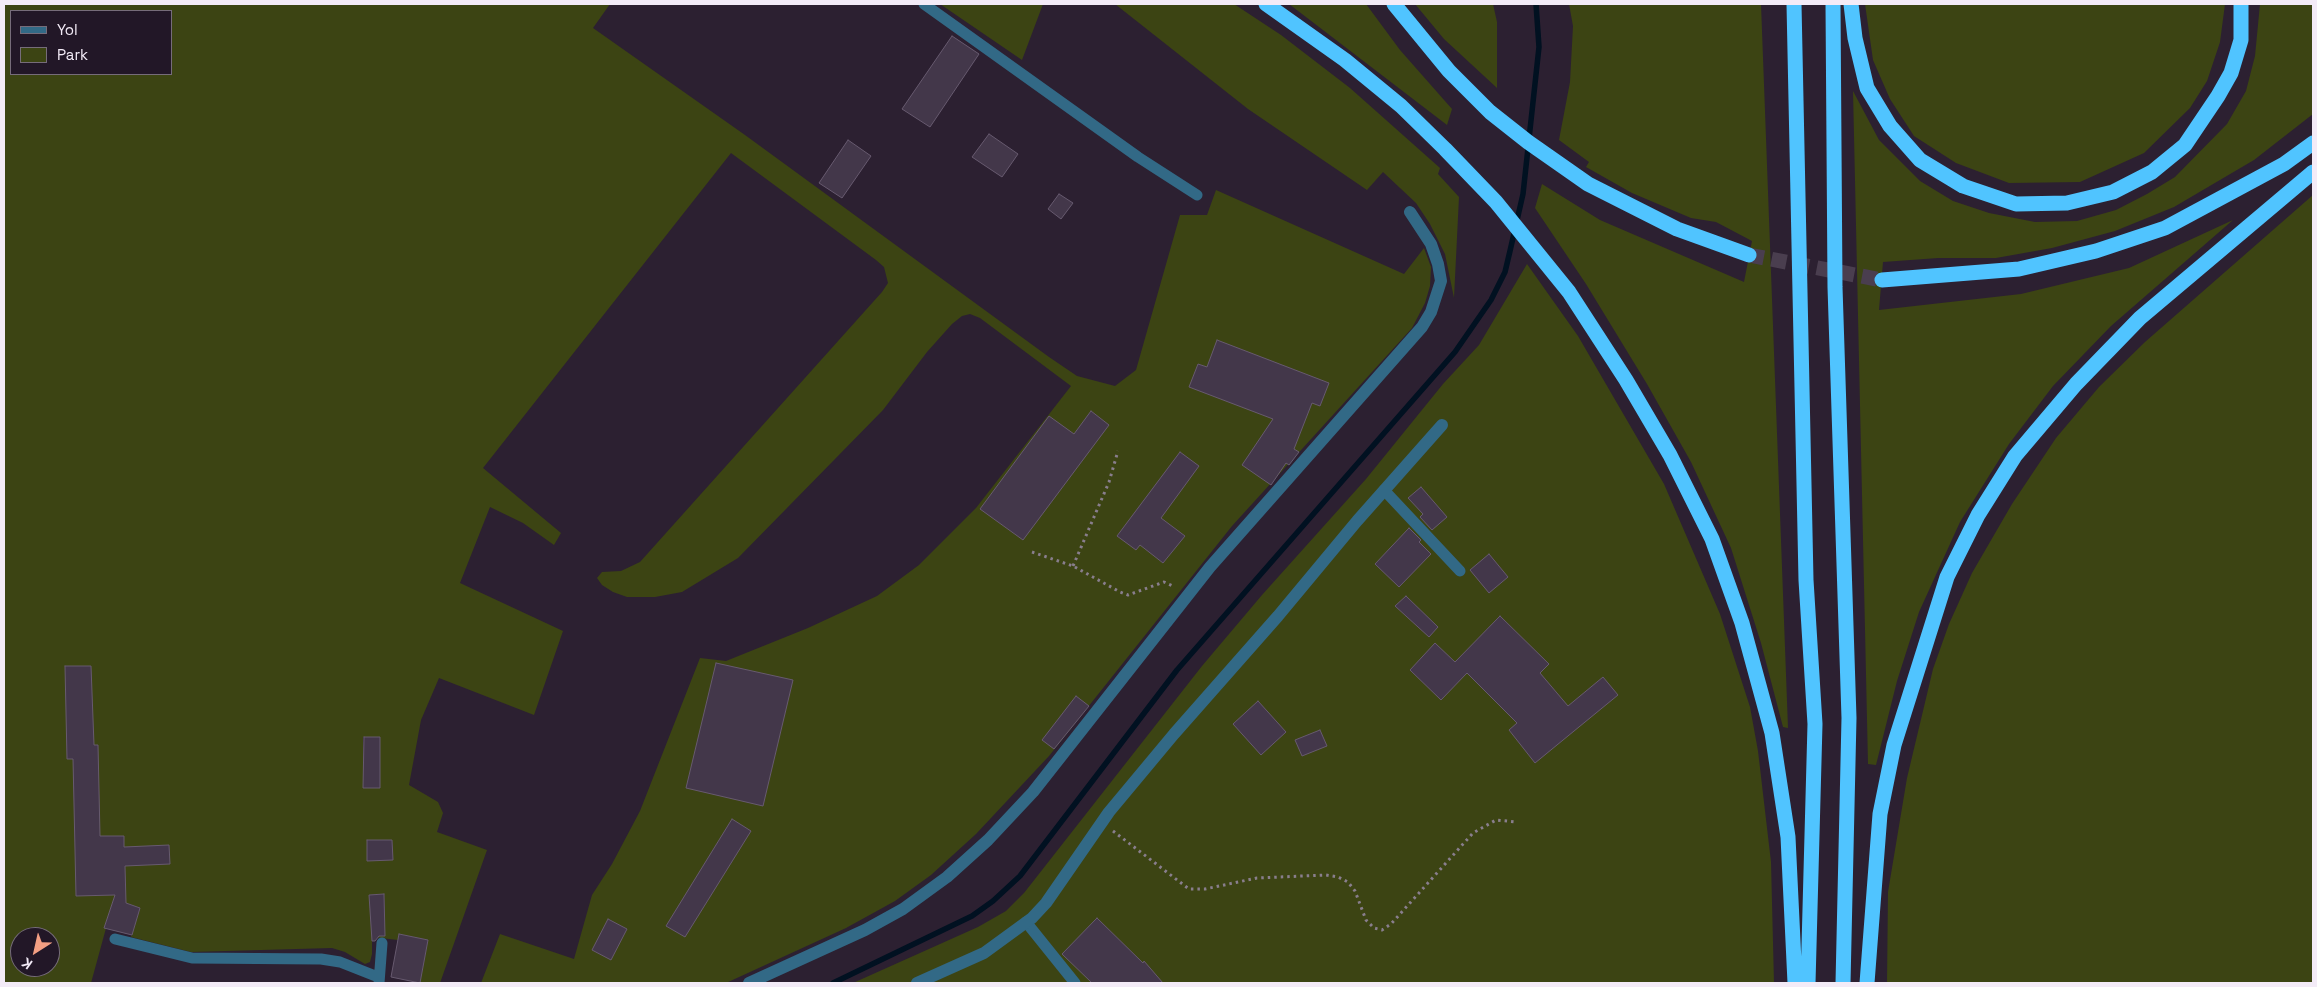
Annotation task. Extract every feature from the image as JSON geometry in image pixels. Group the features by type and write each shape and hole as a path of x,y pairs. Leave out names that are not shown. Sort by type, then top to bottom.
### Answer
{"highway":[{"path":"1266,4 1345,60 1400,106 1446,149 1496,202 1569,292 1626,380 1670,455 1712,539 1742,623 1772,733 1788,837 1795,983"},
{"path":"1394,4 1449,71 1490,112 1528,142 1588,184 1677,229 1749,255"},
{"path":"1794,4 1806,580 1815,724 1808,983"},
{"path":"1833,4 1835,287 1849,718 1843,983"},
{"path":"1851,4 1854,38 1867,88 1890,126 1920,160 1963,186 2016,204 2067,203 2113,192 2152,172 2185,144 2218,96 2231,73 2241,40 2241,4"},
{"path":"1882,280 2019,269 2096,251 2165,228 2284,164 2313,143"},
{"path":"1867,983 1880,814 1894,745 1947,577 1978,515 2015,456 2076,384 2140,318 2313,172"}],"street":[{"path":"748,983 865,930 903,909 947,876 988,840 1033,792 1210,567 1410,342 1431,312 1441,281 1438,264 1431,244 1410,212"},
{"path":"917,983 984,953 1026,922 1046,903 1102,823 1174,734 1442,425"}],"lane":[{"path":"924,4 1138,157 1197,195"},
{"path":"1384,490 1460,571"},
{"path":"1026,922 1073,980 1082,983"},
{"path":"115,939 192,958 321,959 340,962 379,980 382,943"}],"path":[{"path":"1073,566 1109,482 1118,451"},
{"path":"1032,552 1073,566 1128,595 1164,582 1171,584 1187,597"},
{"path":"1102,823 1189,889 1205,889 1257,878 1326,875 1338,878 1348,882 1356,890 1366,920 1374,928 1382,930 1391,924 1473,833 1496,820 1516,822"}],"green space":[{"path":"4,4 610,4 593,28 745,135 1049,357 1077,376 1115,386 1136,370 1180,215 1207,215 1216,190 1404,274 1424,248 1431,267 1430,286 1425,303 1412,328 1232,526 1049,756 976,834 931,875 895,901 846,928 726,983 481,983 500,934 574,959 592,895 612,864 640,811 700,658 726,661 808,628 877,596 919,565 976,508 1071,386 980,318 970,314 962,316 952,324 927,352 883,410 738,558 682,592 655,597 627,597 613,592 602,585 597,578 602,572 621,571 640,562 888,283 884,267 876,260 731,153 483,468 561,533 554,545 523,523 490,507 460,583 563,631 534,715 439,678 421,720 409,785 438,802 443,813 437,832 487,850 440,983 420,983 428,940 399,934 398,940 372,937 370,962 365,964 345,952 332,948 191,952 131,937 140,908 114,899 91,983 4,983","holes":["363,737 380,737 380,788 364,788","367,840 392,840 393,860 367,860","384,894 385,923 371,923 369,895"]},
{"path":"940,4 1043,4 1022,60"},
{"path":"1115,4 1234,4 1281,35 1350,88 1440,168 1438,174 1459,197 1454,298 1445,254 1430,224 1416,203 1383,172 1367,190 1248,109"},
{"path":"1289,4 1366,4 1400,50 1452,109 1447,125"},
{"path":"1415,4 1493,4 1497,22 1497,88 1444,39"},
{"path":"1569,4 1761,4 1788,728 1783,727 1761,643 1731,548 1691,462 1647,384 1586,284 1535,208 1542,184 1600,220 1744,282 1752,241 1716,222 1691,218 1632,193 1586,167 1589,162 1559,140 1570,82 1573,26"},
{"path":"1865,4 2225,4 2220,42 2207,81 2190,108 2144,153 2080,182 2009,183 1956,163 1914,136 1890,99 1873,60"},
{"path":"2260,4 2313,4 2313,114 2254,160 2174,207 2115,231 2052,248 1996,258 1938,258 1883,262 1879,310 2021,294 2129,268 2233,220 2111,326 2053,386 2009,444 1960,522 1919,612 1897,681 1876,765 1868,764 1853,91 1879,140 1920,181 1953,201 1989,213 2035,222 2077,221 2116,210 2175,177 2227,124 2246,91 2255,56"},
{"path":"2313,195 2313,983 1887,983 1888,892 1907,778 1933,669 1949,624 1972,573 2012,504 2056,438 2099,387 2145,342"},
{"path":"1527,264 1578,336 1664,484 1720,614 1750,707 1758,751 1771,862 1774,983 853,983 978,927 1006,911 1024,893 1202,666 1262,595 1366,479 1443,384 1479,345"}],"building":[{"path":"952,36 979,54 930,127 902,109"},
{"path":"989,134 1018,154 1002,177 972,157"},
{"path":"848,140 871,156 842,198 819,183"},
{"path":"1059,194 1073,203 1061,219 1048,209"},
{"path":"1217,340 1329,383 1320,406 1312,403 1294,449 1299,452 1289,465 1286,463 1271,485 1242,465 1273,419 1189,387 1198,364 1207,367"},
{"path":"1091,411 1109,425 1023,540 980,509 1049,416 1074,434"},
{"path":"1180,452 1199,466 1161,518 1185,536 1163,563 1140,545 1136,550 1117,536"},
{"path":"1421,487 1447,517 1432,530 1420,517 1423,514 1408,498"},
{"path":"1409,528 1431,554 1399,587 1375,564"},
{"path":"1489,554 1508,577 1489,593 1470,570"},
{"path":"1406,596 1438,627 1429,637 1395,606"},
{"path":"1500,616 1549,664 1540,673 1568,706 1603,677 1618,695 1535,763 1509,730 1517,723 1467,673 1441,700 1410,670 1435,643 1455,662"},
{"path":"716,663 793,680 763,806 686,788"},
{"path":"65,666 91,666 94,745 98,745 100,836 124,836 124,847 169,845 170,864 125,866 126,903 140,908 132,935 104,928 115,895 76,896 73,759 67,759"},
{"path":"1076,696 1089,706 1054,749 1042,740"},
{"path":"1258,701 1286,732 1261,755 1233,724"},
{"path":"1320,730 1327,746 1302,756 1295,740"},
{"path":"364,737 380,737 380,788 363,788"},
{"path":"732,819 751,831 685,937 666,926"},
{"path":"367,840 392,840 393,860 367,861"},
{"path":"384,894 385,936 379,936 375,941 372,941 369,895"},
{"path":"1097,918 1143,963 1144,961 1163,983 1092,983 1062,954"},
{"path":"608,919 627,929 611,960 592,950"},
{"path":"399,934 428,940 420,983 391,977"}],"waterway":[{"path":"833,983 972,916 993,901 1020,876 1177,670 1455,352 1491,300 1505,272 1510,251 1523,194 1539,47 1536,4"}],"tunnel":[{"path":"1749,255 1882,280"}]}
